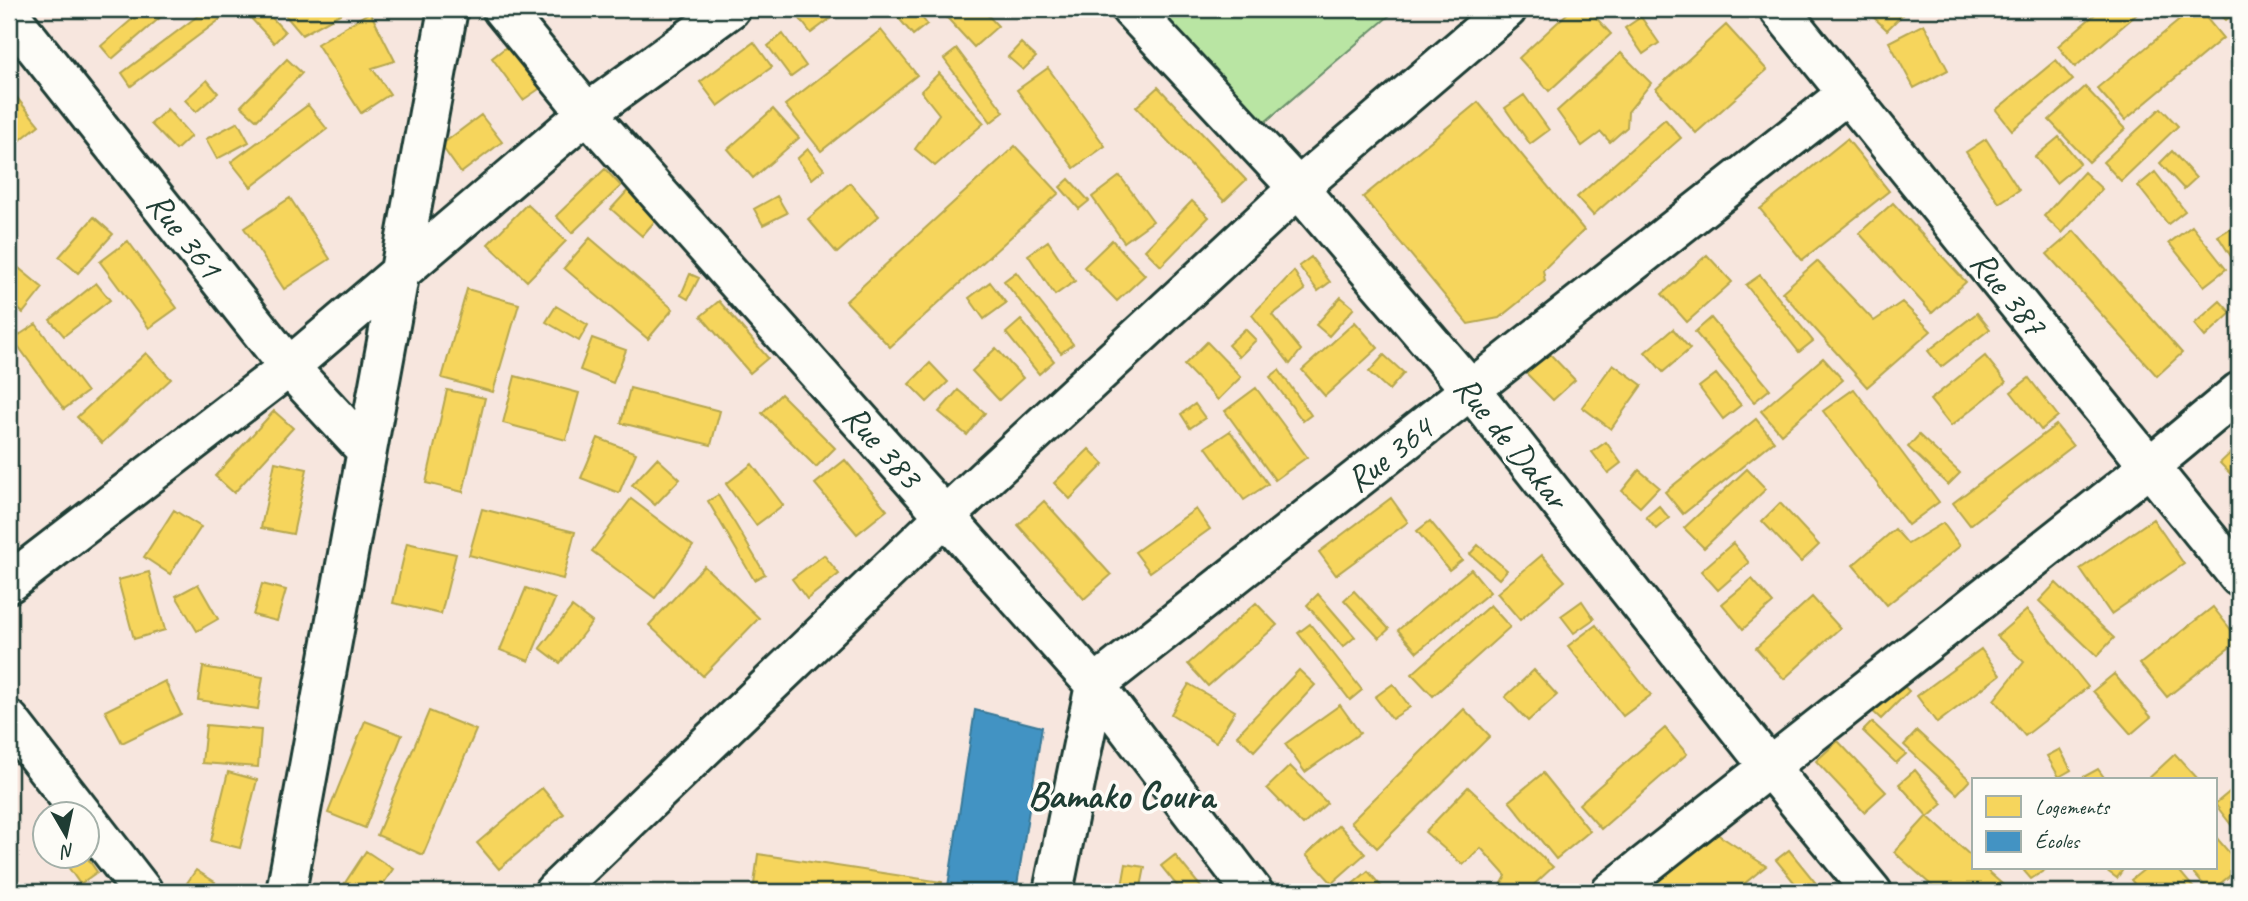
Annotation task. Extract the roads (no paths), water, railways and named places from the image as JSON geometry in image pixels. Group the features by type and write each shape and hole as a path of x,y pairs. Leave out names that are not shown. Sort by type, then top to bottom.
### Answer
{"street":[{"path":"286,892 448,9"},
{"name":"Rue 383","path":"502,9 587,113 1095,685 1253,892"},
{"path":"9,583 289,367 587,113 730,9"},
{"name":"Rue de Dakar","path":"1131,9 1297,188 1471,390 1770,768 1872,892"},
{"path":"554,892 945,516 1297,188 1507,9"},
{"name":"Rue 387","path":"1779,9 2239,577"},
{"name":"Rue 361","path":"9,14 289,367 367,451"},
{"name":"Rue 364","path":"1095,685 1847,93"},
{"path":"1611,892 2150,466 2239,392"},
{"path":"1054,892 1095,685"},
{"path":"9,720 71,800"},
{"path":"102,839 143,892"}],"district":[{"name":"Bamako Coura","path":"1121,795"}]}
